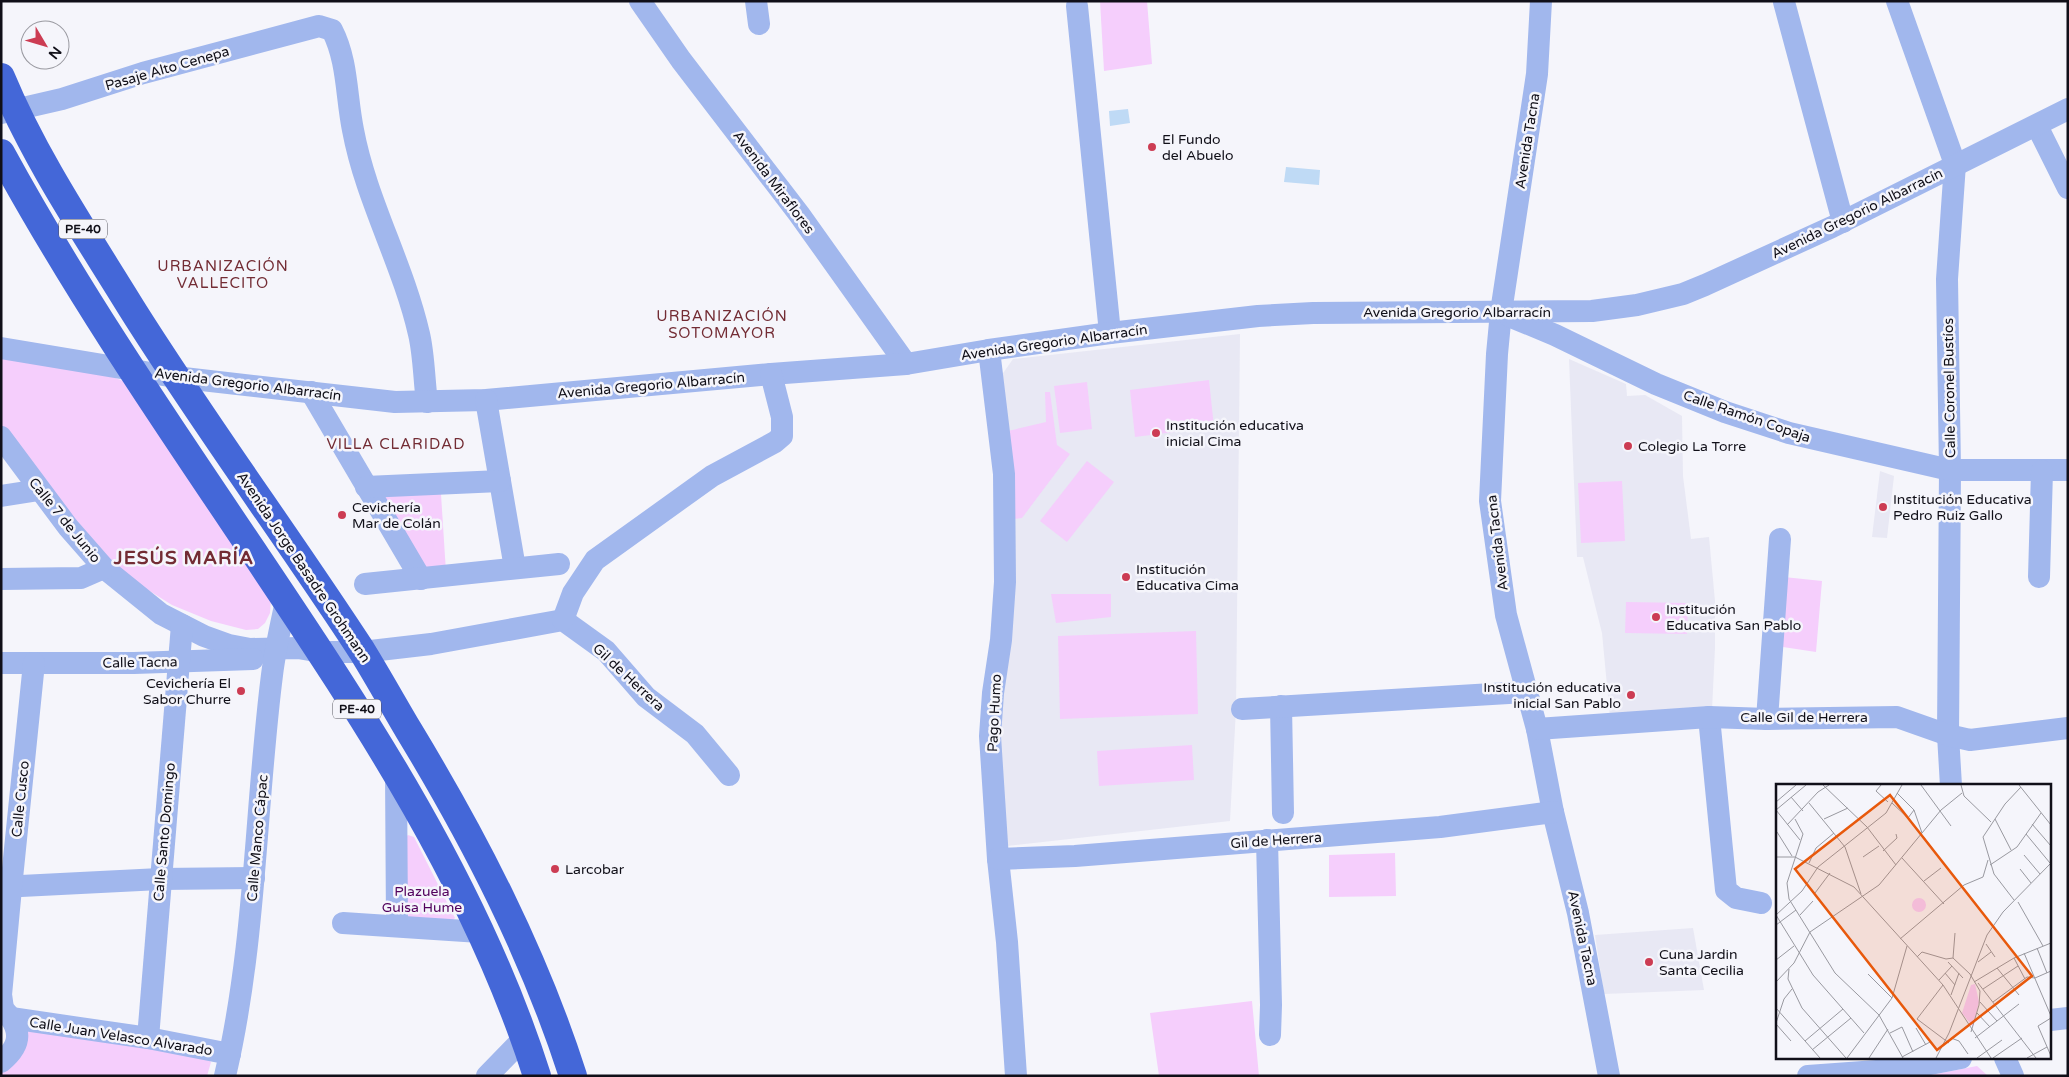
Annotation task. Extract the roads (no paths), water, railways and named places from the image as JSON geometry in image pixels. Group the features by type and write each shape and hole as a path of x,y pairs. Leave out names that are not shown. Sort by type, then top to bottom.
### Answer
{"highway":[{"name":"Avenida Jorge Basadre Grohmann","path":"1,77 8,111 57,185 175,377 362,652 443,788 506,909 542,989 572,1076"},
{"name":"PE-40","path":"4,164 130,368 321,652 396,772 451,869 480,932 524,1038 537,1076"},
{"path":"524,1038 556,1027"}],"street":[{"name":"Avenida Miraflores","path":"640,1 681,60 799,214 906,364"},
{"path":"756,1 759,24"},
{"name":"Avenida Tacna","path":"1541,1 1537,74 1501,312 1497,354 1490,501 1506,614 1537,729 1553,812 1578,913 1608,1076"},
{"name":"Calle Coronel Bustíos","path":"1897,1 1955,164 1947,279 1950,470 1948,735 1951,784"},
{"path":"1784,2 1844,222"},
{"path":"1077,6 1110,333"},
{"name":"Pasaje Alto Cenepa","path":"8,111 62,99 144,73 319,26 332,30 340,44 348,86 353,130 364,170 398,266 419,334 427,402"},
{"name":"Avenida Gregorio Albarracín","path":"1,348 175,377 395,402 427,402 486,400 771,374 906,364 1110,333 1258,316 1313,313 1592,311 1615,309 1660,300 1705,285 1844,222 1955,164 2037,126 2068,109"},
{"path":"2037,126 2068,188"},
{"name":"Calle Ramón Copaja","path":"1501,312 1555,335 1656,384 1725,412 1789,433 1950,470 2068,470"},
{"name":"Pago Humo","path":"989,350 1004,474 1005,582 1001,640 993,694 990,736 1016,1076"},
{"path":"362,652 431,644 563,620 573,593 595,560 712,476 775,442 782,436 782,417 771,374"},
{"path":"311,392 421,579"},
{"path":"486,400 515,568"},
{"name":"Calle 7 de Junio","path":"1,437 68,527 104,568 161,614 182,626 229,645 250,648 298,648 321,652 362,652"},
{"path":"2039,577 2042,471"},
{"path":"366,487 500,481"},
{"path":"1,496 39,490"},
{"path":"1766,719 1780,539"},
{"path":"365,584 559,564"},
{"path":"1,579 81,578 104,568"},
{"name":"Calle Manco Cápac","path":"225,1076 241,989 254,878 276,649 286,601"},
{"name":"Gil de Herrera","path":"563,620 606,651 646,696 695,734 729,775"},
{"name":"Calle Santo Domingo","path":"148,1038 182,626"},
{"name":"Calle Tacna","path":"1,663 134,663 252,660 276,649"},
{"name":"Calle Cusco","path":"1,995 6,887 34,662"},
{"path":"1242,709 1526,692"},
{"path":"1281,706 1283,813"},
{"path":"1709,717 1726,890 1736,898 1761,903"},
{"name":"Calle Gil de Herrera","path":"1537,729 1709,717 1766,719 1897,717 1948,735 1970,740 2068,728"},
{"path":"396,772 397,926"},
{"name":"Gil de Herrera","path":"998,859 1075,856 1440,827 1553,812"},
{"path":"1267,840 1270,1035"},
{"path":"6,887 160,879 254,878"},
{"path":"342,923 480,932"},
{"path":"1,995 3,1009 11,1018 16,1031 17,1043 14,1050 1,1062"},
{"name":"Calle Juan Velasco Alvarado","path":"11,1018 148,1038 230,1054"},
{"path":"2052,1020 2068,1018"},
{"path":"487,1076 524,1038"},
{"path":"1808,1075 1904,1069 1951,1060"},
{"path":"2006,1060 2013,1076"}],"water":[{"path":"1128,109 1130,123 1110,126 1109,111"},
{"path":"1286,167 1320,170 1319,185 1284,182"}],"place":[{"name":"El Fundo del Abuelo","path":"1152,147"},
{"name":"Institución educativa inicial Cima","path":"1156,433"},
{"name":"Colegio La Torre","path":"1628,446"},
{"name":"Institución Educativa Pedro Ruiz Gallo","path":"1883,507"},
{"name":"Cevichería Mar de Colán","path":"342,515"},
{"name":"Institución Educativa Cima","path":"1126,577"},
{"name":"Institución Educativa San Pablo","path":"1656,617"},
{"name":"Cevichería El Sabor Churre","path":"241,691"},
{"name":"Institución educativa inicial San Pablo","path":"1631,695"},
{"name":"Larcobar","path":"555,869"},
{"name":"Cuna Jardin Santa Cecilia","path":"1649,962"}],"district":[{"name":"URBANIZACIÓN VALLECITO","path":"223,274"},
{"name":"URBANIZACIÓN SOTOMAYOR","path":"722,324"},
{"name":"VILLA CLARIDAD","path":"396,444"},
{"name":"JESÚS MARÍA","path":"184,557"}],"park label":[{"name":"Plazuela Guisa Hume","path":"422,900"}]}
